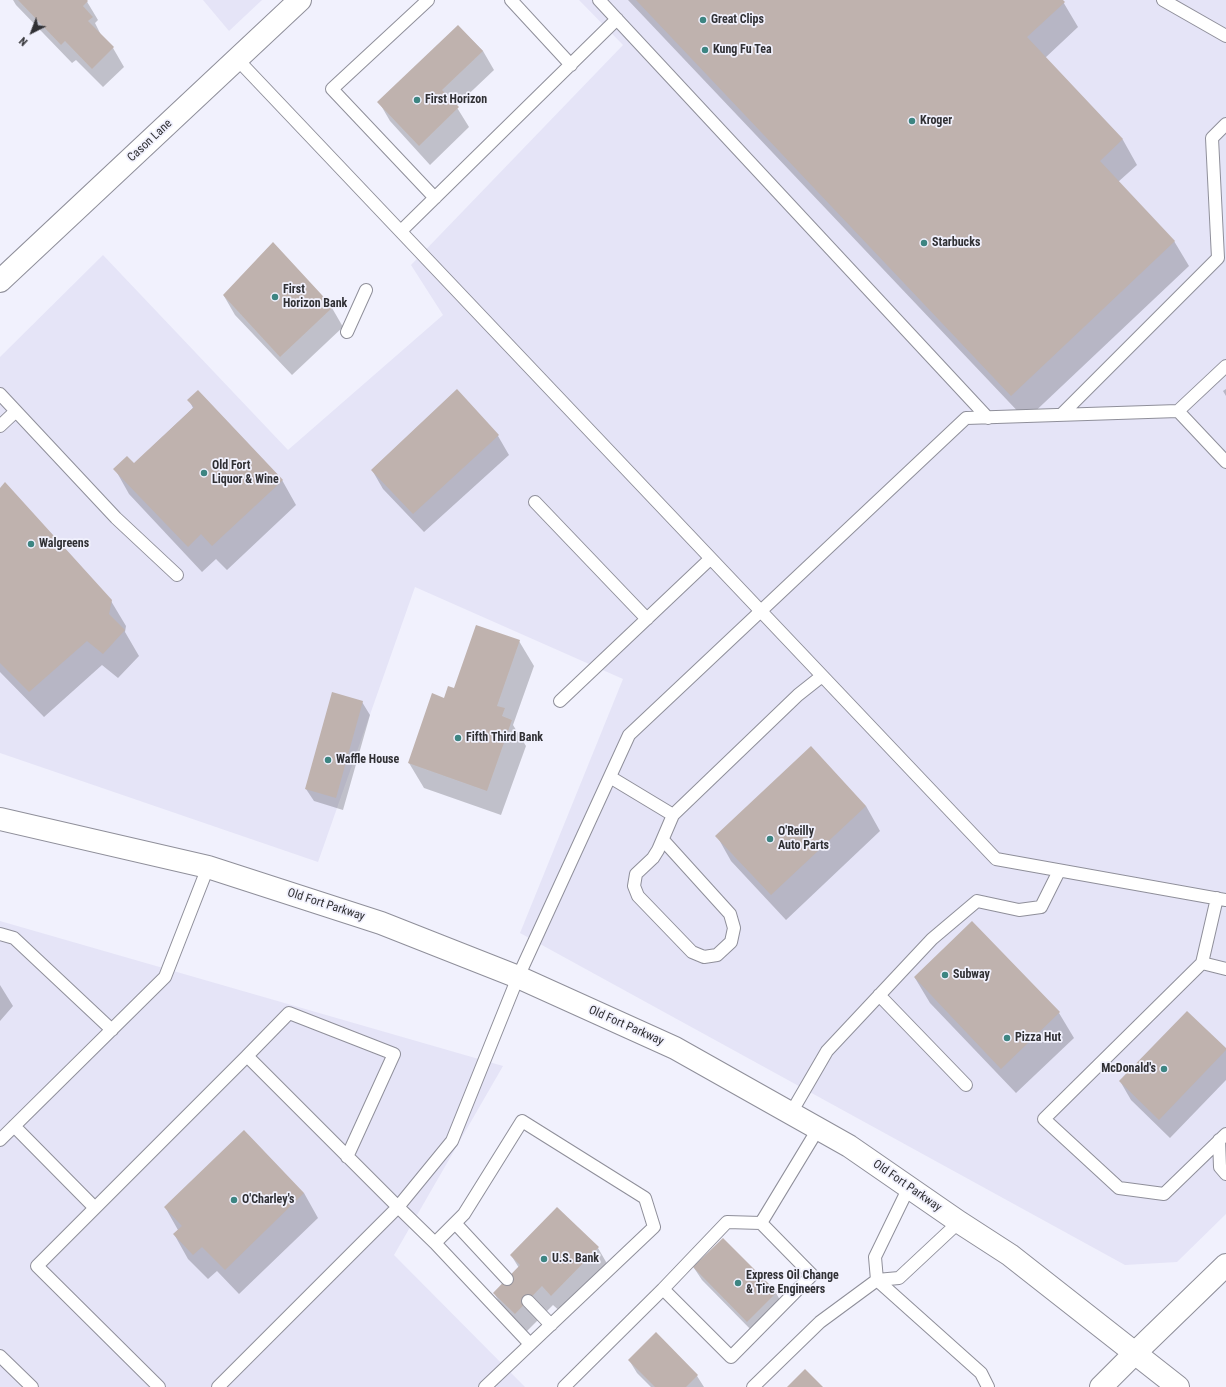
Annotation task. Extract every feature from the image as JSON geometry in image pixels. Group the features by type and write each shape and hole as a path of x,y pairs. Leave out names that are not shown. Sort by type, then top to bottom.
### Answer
{"main road":[{"name":"Cason Lane","path":"0,281 300,0"},
{"name":"Old Fort Parkway","path":"0,819 208,867 381,923 518,977 675,1048 849,1146 959,1222 1010,1255 1178,1387"},
{"path":"1101,1387 1226,1265"}],"lane":[{"path":"428,0 332,89 435,198"},
{"path":"511,0 571,65"},
{"path":"599,0 988,418"},
{"path":"1163,0 1226,36"},
{"path":"401,231 617,19"},
{"path":"237,59 760,612 996,859 1222,899 1202,963 1044,1119 1118,1188 1164,1194 1224,1140"},
{"path":"1061,415 1218,258 1212,138 1226,124"},
{"path":"347,332 366,290"},
{"path":"218,1387 398,1207 452,1141 518,977 629,735 966,418 1178,411 1226,366"},
{"path":"0,394 116,518 177,575"},
{"path":"0,426 16,411"},
{"path":"1178,411 1226,462"},
{"path":"535,502 647,619"},
{"path":"560,701 710,559"},
{"path":"663,840 730,914 734,928 731,942 717,955 704,957 692,952 638,896 634,886 636,874 653,858 663,840 673,815 798,696 822,676"},
{"path":"610,778 673,815"},
{"path":"0,1140 165,977 208,867"},
{"path":"791,1113 827,1051 932,939 976,901 1019,910 1041,907 1059,871"},
{"path":"0,934 14,938 112,1030"},
{"path":"1202,963 1226,969"},
{"path":"880,995 966,1085"},
{"path":"159,1387 37,1266 289,1013 394,1054 347,1157"},
{"path":"247,1056 435,1243 530,1344"},
{"path":"435,1243 464,1214 522,1121 646,1198 654,1226 485,1387"},
{"path":"14,1126 95,1208"},
{"path":"761,1223 818,1129"},
{"path":"1224,1140 1220,1167 1226,1174"},
{"path":"908,1187 875,1257 876,1280 981,1373 988,1387"},
{"path":"564,1387 663,1289 727,1222 761,1223 812,1275 731,1357 663,1289"},
{"path":"753,1387 820,1322 876,1280 899,1278 959,1222"},
{"path":"455,1223 507,1278"},
{"path":"528,1300 551,1325"},
{"path":"0,1356 32,1387"}],"shaded area":[{"path":"203,0 262,0 229,31"},
{"path":"579,0 1226,0 1226,1214 1177,1262 1125,1265 520,933 623,679 415,587 318,862 0,753 0,357 103,255 288,450 443,315 411,265 623,45"},
{"path":"0,921 503,1066 394,1255 525,1387 0,1387"}],"building":[{"path":"18,0 87,0 88,1 83,6 93,17 88,21 114,47 92,69 65,41 61,45"},
{"path":"636,0 1063,0 1065,2 1027,37 1123,139 1100,161 1175,241 1011,396"},
{"path":"458,25 483,51 442,90 459,107 419,146 377,102"},
{"path":"273,242 333,307 280,357 223,295"},
{"path":"457,389 499,435 413,514 371,470"},
{"path":"198,390 283,480 212,546 201,534 188,547 113,469 127,456 134,463 194,407 187,400"},
{"name":"Walgreens","path":"5,482 112,600 109,614 125,630 103,654 87,641 29,692 0,663 0,488"},
{"path":"476,625 520,640 497,706 505,708 502,716 512,720 487,791 408,763 432,693 444,698 448,686 454,688"},
{"path":"332,692 363,701 336,798 305,789"},
{"path":"811,746 866,806 771,895 715,836"},
{"path":"972,921 1060,1012 1001,1069 914,977"},
{"path":"1187,1011 1226,1048 1226,1050 1159,1120 1119,1081"},
{"name":"O'Charley's","path":"244,1130 304,1193 225,1270 202,1247 193,1255 173,1234 182,1226 164,1207"},
{"path":"557,1207 599,1247 551,1296 542,1286 515,1314 493,1293 520,1265 510,1255"},
{"path":"723,1238 777,1292 747,1322 693,1267"},
{"path":"656,1332 698,1375 686,1387 655,1387 628,1360"},
{"path":"805,1369 823,1387 787,1387"}],"place":[{"name":"Great Clips","path":"703,20"},
{"name":"Kung Fu Tea","path":"705,50"},
{"name":"First Horizon","path":"417,100"},
{"name":"Kroger","path":"912,121"},
{"name":"Starbucks","path":"924,243"},
{"name":"First Horizon Bank","path":"275,297"},
{"name":"Old Fort Liquor & Wine","path":"204,473"},
{"name":"Walgreens","path":"31,544"},
{"name":"Fifth Third Bank","path":"458,738"},
{"name":"Waffle House","path":"328,760"},
{"name":"O'Reilly Auto Parts","path":"770,839"},
{"name":"Subway","path":"945,975"},
{"name":"Pizza Hut","path":"1007,1038"},
{"name":"McDonald's","path":"1164,1069"},
{"name":"O'Charley's","path":"234,1200"},
{"name":"U.S. Bank","path":"544,1259"},
{"name":"Express Oil Change & Tire Engineers","path":"738,1283"}]}
